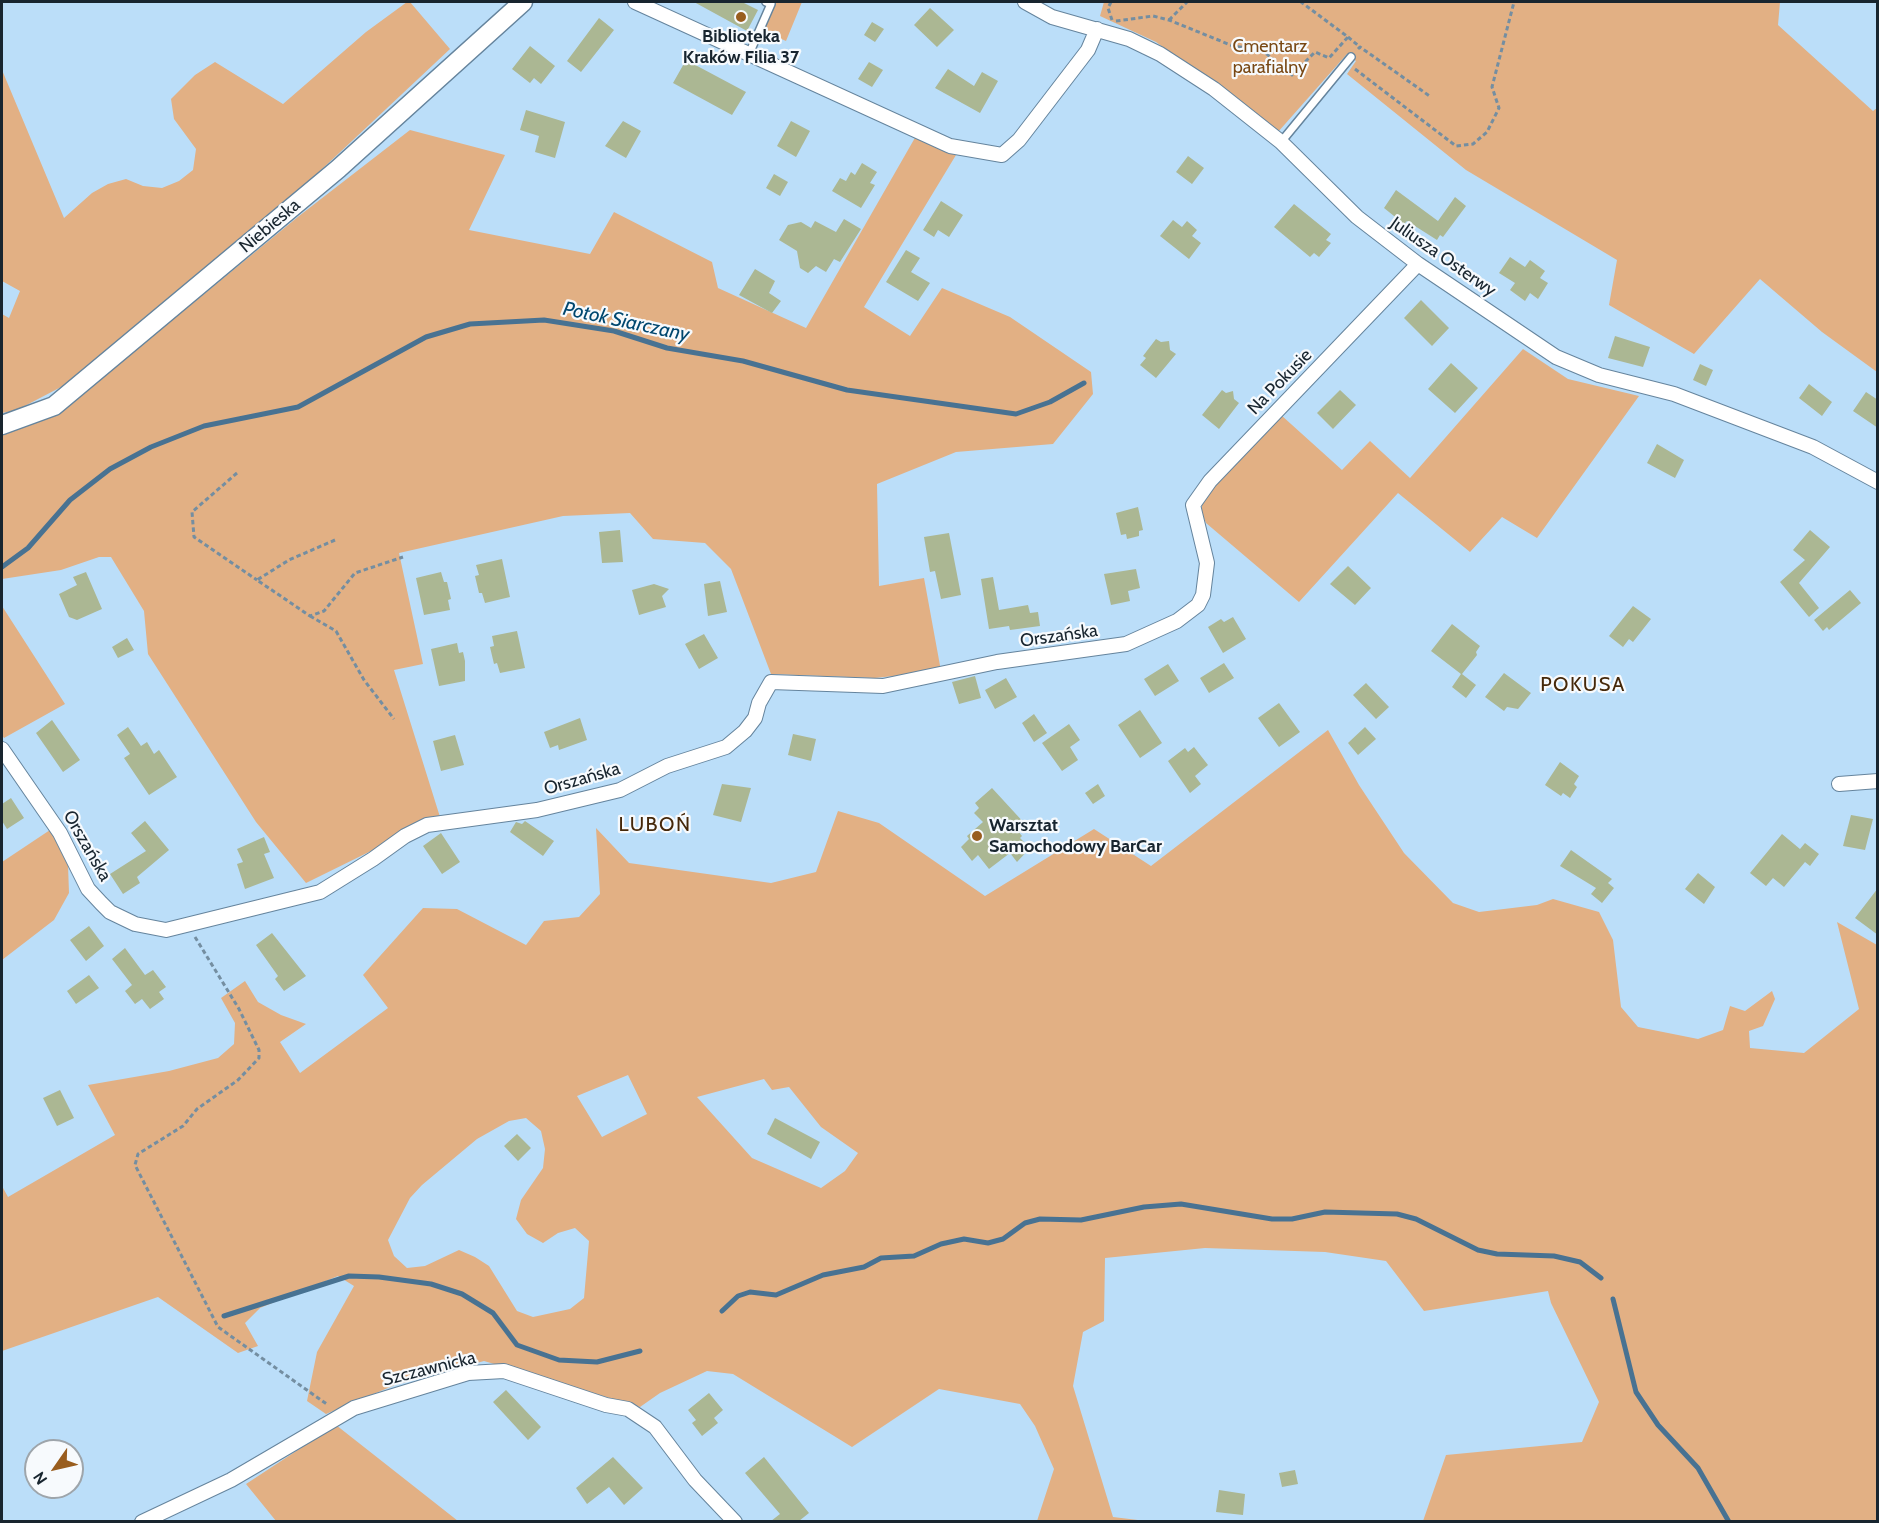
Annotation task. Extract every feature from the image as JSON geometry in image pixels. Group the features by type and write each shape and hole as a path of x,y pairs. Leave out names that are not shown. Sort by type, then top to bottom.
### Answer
{"street":[{"name":"Niebieska","path":"2,425 54,406 338,169 523,2"},
{"path":"634,2 950,146 1002,155 1019,140 1088,50 1096,29"},
{"name":"Juliusza Osterwy","path":"1025,2 1052,17 1129,39 1160,54 1214,89 1281,142 1357,217 1418,264 1556,357 1599,375 1674,394 1813,447 1878,482"},
{"name":"Na Pokusie","path":"1199,538 1193,505 1210,481 1418,264"},
{"name":"Orszańska","path":"2,749 60,832 88,889 110,912 135,924 159,928 188,925 320,891 373,859 405,836 427,825 537,810 620,790 667,766 726,747 745,731 755,718 759,702 771,682 883,686 997,662 1126,644 1177,621 1198,604 1203,595 1207,563 1199,538"},
{"path":"1839,784 1878,781"},
{"name":"Szczawnicka","path":"142,1521 231,1480 354,1408 468,1373 504,1371 606,1405 628,1409 655,1427 695,1480 735,1521"}],"lane":[{"path":"749,54 771,4 766,2"},
{"path":"1281,142 1349,60"}],"path":[{"path":"1111,2 1108,8 1113,22 1120,18 1153,16 1169,20 1233,46 1262,50 1292,75 1315,51 1329,58 1348,38"},
{"path":"1169,20 1187,2"},
{"path":"1301,2 1431,97"},
{"path":"1360,46 1349,60 1456,146 1473,144 1487,132 1499,108 1492,87 1515,2"},
{"path":"237,473 192,512 194,537 310,616 336,631 364,680 394,720"},
{"path":"257,580 290,560 335,540"},
{"path":"310,616 324,611 355,573 403,557"},
{"path":"188,925 218,978 239,1009 260,1054 244,1074 196,1109 183,1126 138,1154 135,1165 218,1327 342,1415"}],"green space":[{"path":"410,2 450,49 288,201 63,386 17,410 2,413 2,314 9,318 20,291 2,281 2,70 64,218 92,193 108,184 126,179 143,186 162,188 179,181 193,170 196,149 174,119 171,99 195,75 215,62 283,104 366,32"},
{"path":"776,2 802,2 786,41 763,31"},
{"name":"Cmentarz parafialny","path":"1104,2 1780,2 1778,25 1873,111 1877,108 1877,372 1822,332 1760,279 1694,354 1609,305 1617,260 1466,170 1347,74 1356,61 1347,54 1278,132 1156,42 1100,16"},
{"path":"410,130 505,155 469,230 590,254 614,212 712,262 718,288 806,328 916,136 956,155 864,307 910,336 942,288 1010,317 1091,372 1093,394 1053,444 956,452 877,484 879,586 924,578 941,671 875,678 771,674 731,569 705,543 653,539 630,513 563,516 399,553 423,664 394,670 440,817 306,883 256,822 148,654 144,611 111,557 99,557 61,570 2,579 2,435 59,413 299,216"},
{"path":"1523,349 1568,379 1639,396 1537,538 1502,517 1470,552 1398,493 1299,602 1206,523 1202,514 1202,503 1212,487 1281,415 1342,470 1370,441 1410,478"},
{"path":"2,606 65,704 4,738 2,735"},
{"path":"1328,730 1359,785 1404,853 1453,903 1479,912 1537,905 1553,899 1599,912 1613,940 1621,1007 1638,1027 1698,1039 1723,1030 1730,1006 1745,1011 1772,991 1775,999 1763,1026 1749,1031 1750,1048 1804,1053 1859,1009 1837,922 1877,945 1877,1521 1423,1521 1446,1455 1582,1442 1599,1402 1551,1303 1548,1291 1424,1311 1386,1261 1325,1252 1205,1248 1105,1258 1104,1321 1083,1332 1073,1386 1113,1517 1146,1521 1037,1521 1054,1469 1035,1426 1020,1404 939,1389 852,1447 733,1374 707,1371 660,1393 640,1407 484,1361 395,1385 326,1414 307,1401 317,1352 354,1286 338,1276 260,1308 245,1323 258,1346 238,1353 158,1297 2,1351 2,1186 8,1197 115,1135 88,1085 169,1071 218,1058 234,1044 235,1023 221,998 245,981 258,1002 281,1015 306,1024 280,1042 300,1073 388,1008 363,975 423,908 457,909 526,945 544,921 579,917 600,894 596,828 629,863 771,883 816,872 838,811 879,823 985,896 1094,829 1151,866","holes":["628,1075 647,1114 602,1137 577,1096","764,1079 772,1090 789,1087 821,1127 858,1153 845,1171 821,1188 752,1158 697,1097","526,1118 541,1131 545,1149 543,1168 521,1200 516,1219 527,1234 543,1243 558,1233 575,1228 589,1241 584,1298 570,1309 533,1317 517,1311 489,1266 475,1257 459,1250 425,1266 407,1268 394,1256 388,1240 410,1198 422,1185 477,1139 509,1121"]},
{"path":"53,828 68,865 69,893 54,920 2,960 2,862"},
{"path":"336,1425 458,1521 276,1521 246,1484"}],"building":[{"path":"694,2 742,2 758,10 747,31"},
{"path":"930,8 954,30 937,47 914,25"},
{"path":"599,18 614,30 581,72 567,61"},
{"path":"872,22 884,29 875,42 864,35"},
{"path":"530,46 555,66 541,84 534,78 530,83 512,69"},
{"path":"686,60 746,92 732,115 673,83"},
{"path":"869,62 883,70 872,87 858,79"},
{"path":"948,69 974,86 982,72 998,81 980,113 935,88"},
{"path":"526,110 565,122 555,158 535,152 539,136 520,130"},
{"path":"623,121 641,131 626,158 605,146"},
{"path":"791,121 810,131 796,157 777,146"},
{"path":"1188,156 1204,168 1192,184 1176,172"},
{"path":"862,163 877,172 870,183 875,185 861,208 832,191 840,178 846,181 851,172 855,175"},
{"path":"774,174 788,182 780,196 766,188"},
{"path":"1396,190 1438,221 1455,197 1466,206 1443,237 1440,235 1437,240 1407,221 1404,224 1384,208"},
{"path":"941,201 963,215 949,237 938,230 934,237 923,230"},
{"path":"1294,204 1331,234 1326,240 1331,243 1319,257 1314,253 1310,257 1274,227"},
{"path":"844,219 861,229 840,262 834,259 826,272 816,266 808,273 800,268 797,251 779,240 788,225 801,222 811,228 815,221 836,232"},
{"path":"1173,220 1182,227 1187,221 1197,230 1192,236 1201,243 1189,259 1160,236"},
{"path":"906,250 920,258 911,272 930,283 918,301 886,282"},
{"path":"1510,257 1525,267 1530,260 1545,271 1540,278 1548,283 1538,299 1530,293 1525,301 1510,290 1515,283 1499,273"},
{"path":"755,269 775,281 769,293 781,301 772,313 739,295"},
{"path":"1421,300 1449,328 1432,346 1404,318"},
{"path":"1615,336 1650,347 1643,367 1608,358"},
{"path":"1156,339 1161,342 1169,341 1170,350 1176,354 1156,378 1140,365 1146,358 1143,356"},
{"path":"1451,363 1478,388 1455,413 1428,389"},
{"path":"1700,364 1713,370 1706,386 1693,380"},
{"path":"1809,384 1832,402 1822,416 1799,398"},
{"path":"1222,390 1226,393 1233,391 1234,399 1239,403 1219,429 1202,415"},
{"path":"1340,390 1356,405 1333,429 1317,413"},
{"path":"1866,392 1878,400 1878,428 1853,411"},
{"path":"1657,444 1684,460 1675,478 1647,463"},
{"path":"1138,507 1143,530 1139,531 1139,536 1127,539 1126,534 1121,535 1116,513"},
{"path":"620,530 623,562 602,563 599,532"},
{"path":"1810,530 1830,547 1799,583 1819,608 1809,617 1780,582 1805,560 1793,550"},
{"path":"949,533 961,595 941,599 935,571 930,572 924,537"},
{"path":"502,559 510,597 485,603 482,593 479,593 475,576 479,575 476,565"},
{"path":"1348,566 1371,588 1355,605 1330,584"},
{"path":"1136,569 1140,588 1128,591 1130,601 1111,605 1104,574"},
{"path":"86,572 102,609 77,620 69,617 59,594 77,585 73,577"},
{"path":"441,572 444,582 447,582 451,599 448,600 450,610 424,615 416,578"},
{"path":"993,577 999,610 1028,605 1030,613 1038,612 1040,626 1010,630 1009,626 989,629 981,579"},
{"path":"720,581 727,612 708,616 704,584"},
{"path":"654,584 669,589 662,596 666,607 639,615 632,590"},
{"path":"1850,590 1861,603 1829,630 1827,627 1823,631 1814,620"},
{"path":"1633,606 1651,619 1633,642 1629,639 1623,647 1609,636"},
{"path":"1233,617 1246,639 1223,653 1208,627 1221,619 1224,622"},
{"path":"1452,624 1480,646 1476,652 1477,655 1462,674 1476,685 1466,698 1452,687 1461,674 1431,651"},
{"path":"517,631 525,668 500,673 497,663 494,664 490,647 494,646 492,636"},
{"path":"704,634 718,658 699,669 685,644"},
{"path":"127,638 134,650 118,658 112,647"},
{"path":"457,643 459,653 463,652 465,661 465,681 439,686 431,649"},
{"path":"1224,663 1234,678 1209,693 1200,678"},
{"path":"1168,664 1179,681 1155,696 1144,679"},
{"path":"1504,673 1531,693 1518,709 1507,707 1504,711 1485,697"},
{"path":"975,676 981,698 959,704 952,682"},
{"path":"1006,678 1017,697 995,709 985,690"},
{"path":"1366,683 1389,707 1376,719 1353,695"},
{"path":"1279,703 1300,732 1279,747 1258,718"},
{"path":"1140,710 1162,743 1140,758 1118,725"},
{"path":"1034,714 1047,733 1034,742 1022,723"},
{"path":"580,718 587,740 559,750 558,745 550,748 544,732"},
{"path":"52,720 80,760 63,772 36,733"},
{"path":"1069,724 1080,740 1070,747 1078,760 1062,771 1042,743"},
{"path":"128,727 141,746 147,742 154,754 159,750 177,777 149,795 124,758 130,754 117,735"},
{"path":"1365,727 1376,739 1358,755 1348,743"},
{"path":"793,734 816,739 811,761 788,755"},
{"path":"455,735 464,765 441,771 433,741"},
{"path":"1194,747 1208,765 1195,776 1201,784 1190,793 1168,761 1185,748 1188,752"},
{"path":"1560,762 1579,776 1574,784 1577,787 1570,798 1563,793 1561,796 1545,785"},
{"path":"722,784 751,788 741,822 713,815"},
{"path":"1098,784 1105,796 1093,804 1085,793"},
{"path":"992,788 1026,825 1018,831 1022,836 1020,838 1030,848 1017,862 1010,853 989,869 978,855 972,861 961,847 969,839 967,836 983,822 974,813 979,808 975,803"},
{"path":"11,798 24,818 7,829 2,821 2,804"},
{"path":"1851,815 1873,819 1865,850 1843,846"},
{"path":"145,821 169,850 137,877 140,883 123,894 110,874 146,851 131,833"},
{"path":"525,821 554,841 543,856 510,832 516,822 522,824"},
{"path":"441,833 460,862 442,874 423,846"},
{"path":"1782,834 1800,849 1805,843 1819,854 1810,866 1805,862 1784,887 1773,878 1766,886 1750,873"},
{"path":"264,837 270,852 264,854 274,878 245,889 237,864 243,862 237,849"},
{"path":"1571,850 1612,879 1608,883 1614,888 1602,903 1591,894 1596,888 1560,866"},
{"path":"1698,873 1715,887 1704,904 1685,889"},
{"path":"1878,888 1878,935 1855,918"},
{"path":"89,926 104,946 86,961 70,940"},
{"path":"272,933 306,976 284,991 275,979 278,976 256,945"},
{"path":"125,948 145,975 153,970 166,987 159,992 164,999 150,1009 142,999 135,1004 125,991 132,985 112,959"},
{"path":"89,975 99,988 76,1004 67,991"},
{"path":"60,1090 74,1118 57,1126 43,1098"},
{"path":"775,1118 820,1142 811,1159 767,1134"},
{"path":"517,1134 531,1148 518,1161 504,1146"},
{"path":"506,1390 541,1427 528,1440 493,1402"},
{"path":"709,1393 723,1410 714,1418 718,1423 702,1436 692,1423 696,1420 688,1410"},
{"path":"613,1457 643,1488 624,1505 609,1487 587,1504 576,1488"},
{"path":"764,1457 809,1513 799,1521 771,1521 780,1514 745,1473"},
{"path":"1295,1470 1298,1484 1282,1487 1279,1473"},
{"path":"1219,1490 1245,1494 1243,1515 1216,1512"}],"waterway":[{"name":"Potok Siarczany","path":"2,567 28,548 70,500 110,469 151,447 204,426 298,407 426,337 470,324 544,320 614,331 667,348 743,361 847,390 1016,414 1050,402 1084,383"},
{"path":"722,1311 738,1296 750,1292 776,1295 823,1275 864,1267 881,1258 914,1256 941,1244 964,1239 988,1243 1003,1239 1025,1223 1040,1219 1081,1220 1144,1207 1181,1204 1272,1219 1292,1219 1325,1212 1397,1214 1416,1219 1478,1250 1497,1254 1554,1256 1580,1262 1601,1278"},
{"path":"224,1316 349,1276 379,1277 431,1284 462,1294 493,1313 517,1345 559,1360 597,1362 640,1351"},
{"path":"1613,1299 1636,1392 1658,1425 1698,1468 1729,1522"}],"place":[{"name":"Biblioteka Kraków Filia 37","path":"741,17"},
{"name":"Warsztat Samochodowy BarCar","path":"977,836"}],"district":[{"name":"POKUSA","path":"1583,685"},
{"name":"LUBOŃ","path":"655,825"}]}
